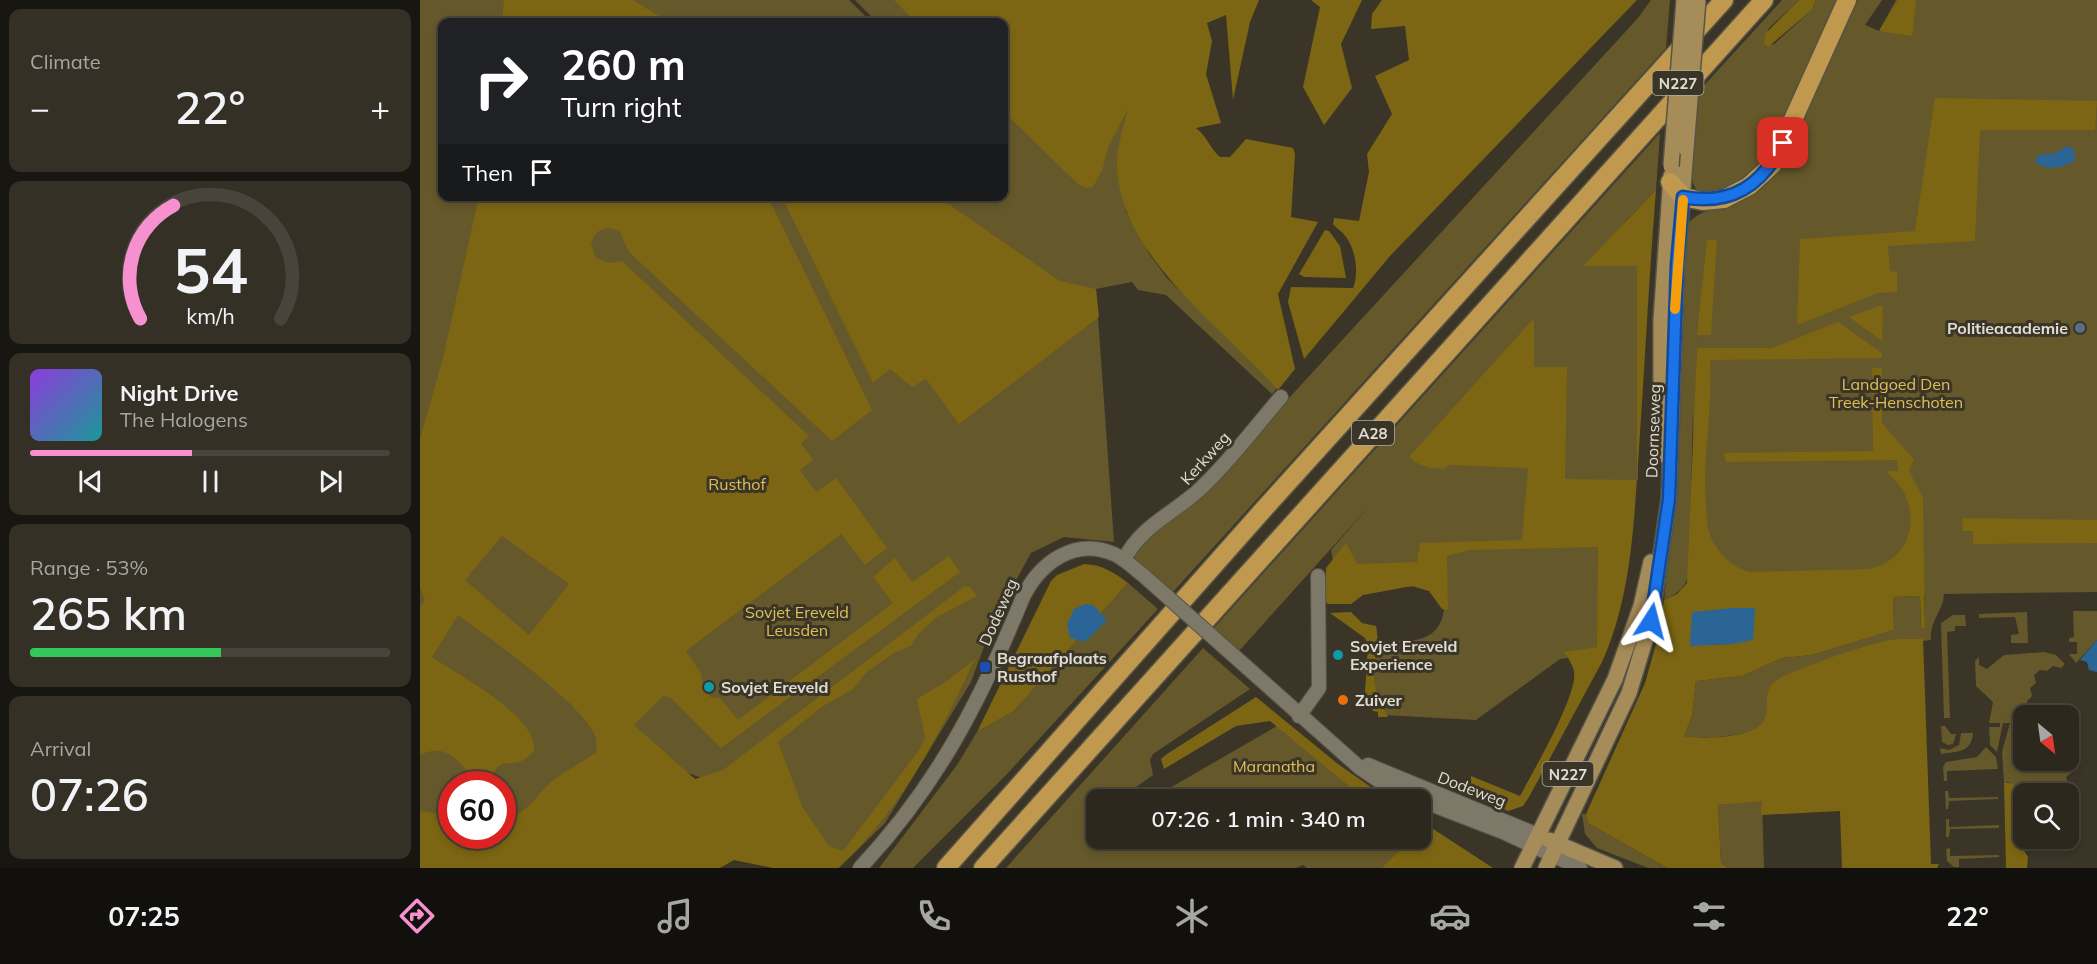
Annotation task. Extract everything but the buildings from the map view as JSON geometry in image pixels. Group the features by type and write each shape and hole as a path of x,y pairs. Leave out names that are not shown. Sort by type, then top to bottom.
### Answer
{"highway":[{"name":"A28","path":"945,868 1263,510 1724,0"},
{"name":"A28","path":"983,868 1764,0"},
{"path":"1671,174 1683,197 1703,201 1724,199 1749,186 1773,164 1847,0"},
{"name":"A28","path":"938,868 958,853"}],"main road":[{"name":"Doornseweg","path":"1535,840 1615,679 1641,606 1651,562 1661,500 1661,320 1684,0"},
{"name":"Doornseweg","path":"1552,856 1629,693 1651,621 1669,499 1677,265 1698,0"},
{"name":"Dodeweg","path":"1535,840 1552,856 1615,868"},
{"name":"N227","path":"1522,868 1535,840"}],"street":[{"name":"Kerkweg","path":"1124,560 1132,544 1149,528 1203,487 1281,397"},
{"name":"Dodeweg","path":"860,868 920,795 967,723 1032,579 1052,560 1074,551 1099,550 1124,560 1360,768 1393,789"},
{"path":"1299,716 1319,688 1318,576"},
{"name":"Dodeweg","path":"1341,751 1394,778 1535,840"},
{"name":"Dodeweg","path":"1431,804 1535,840"},
{"path":"1552,856 1580,868"}],"green space":[{"name":"Rusthof","path":"420,0 849,0 867,18 438,18 438,201 935,201 1060,281 939,201 1008,201 1008,18 873,18 855,0 1193,0 1121,154 1126,211 1150,255 1167,278 1206,317 1224,326 1283,381 1272,394 1166,295 1138,290 1132,282 1096,289 1114,542 1064,537 1031,553 994,620 971,682 885,823 839,868 819,868 762,801 617,746 516,819 516,771 438,771 438,817 420,815"},
{"path":"504,0 633,0 662,18 502,18"},
{"path":"894,0 1259,0 1250,22 1233,100 1226,15 1207,23 1212,41 1206,74 1221,123 1196,128 1220,157 1230,157 1246,139 1293,148 1295,154 1291,217 1318,222 1278,294 1295,369 1278,390 1177,288 1154,259 1135,229 1122,197 1117,163 1119,143 1128,109 1108,147 1103,168 1093,187 1087,188 1079,185 1008,116 1008,18 912,18"},
{"path":"1311,0 1362,0 1341,44 1352,88 1324,125 1303,87 1320,7"},
{"path":"1382,0 1637,0 1390,256 1304,359 1288,302 1291,287 1353,288 1356,276 1354,255 1346,237 1333,224 1334,218 1359,221 1369,172 1367,154 1392,114 1375,76 1409,60 1405,26 1371,29 1372,14"},
{"path":"1651,0 1670,0 1666,48 1172,593 1135,561 1135,551 1278,410 1638,18"},
{"path":"1782,0 1799,0 1768,29 1773,45 1812,10 1816,0 1840,0 1777,141 1756,176 1720,191 1697,191 1691,179 1697,93"},
{"path":"1799,0 1816,0 1812,10 1768,47 1764,44 1765,34"},
{"name":"Landgoed Den Treek-Henschoten","path":"1858,0 1882,0 1865,25 1879,31 1896,0 2097,0 2097,592 1944,594 1932,626 1931,640 1923,641 1922,638 1890,640 1816,663 1771,685 1766,718 1759,727 1727,736 1684,736 1692,716 1696,681 1742,676 1782,658 1812,655 1894,630 1893,597 1920,596 1921,628 1925,627 1925,595 1694,568 1693,409 1689,572 1681,589 1664,600 1672,521 1685,226 1703,212 1752,196 1776,174 1785,160"},
{"path":"1898,0 1916,0 1912,36 1879,31"},
{"path":"1935,98 2097,101 2095,130 1980,130 1975,241 1888,246 1890,271 1897,272 1897,292 1878,293 1797,325 1800,239 1915,231"},
{"path":"1660,133 1656,190 1624,223 1634,266 1637,266 1638,480 1635,480 1601,652 1560,659 1476,720 1383,715 1367,682 1369,640 1401,641 1426,637 1441,621 1444,587 1338,586 1331,550 1372,503 1239,651 1213,629"},
{"path":"1656,190 1651,254 1637,478 1637,266 1583,266"},
{"path":"478,201 770,201 872,410 832,441 629,252 620,232 611,228 602,229 595,235 591,244 596,258 609,263 622,261 809,436 801,443 813,460 800,470 816,492 836,478 887,548 865,565 841,534 686,651 702,675 705,692 711,697 720,698 738,720 893,603 873,577 895,558 912,582 949,556 960,572 721,748 670,697 663,696 634,725 695,779 723,770 965,586 970,587 977,596 937,617 918,634 912,645 892,654 867,672 852,690 823,706 778,742 803,808 829,846 843,851 919,750 925,737 917,699 947,681 975,659 932,744 900,797 881,822 838,868 773,868 734,860 720,868 420,868 420,811 438,813 438,849 516,849 516,815 524,810 555,779 597,752 596,738 589,725 575,709 534,673 458,615 432,657 477,685 511,711 524,724 532,738 534,751 522,761 500,765 495,771 467,771 455,758 443,752 436,751 420,755 420,608 425,600 420,587 420,439 443,358","holes":["502,536 569,584 529,635 465,580"]},
{"path":"784,201 944,201 1060,281 1096,289 1099,317 959,424 926,379 912,387 890,369 873,383"},
{"path":"1325,230 1329,231 1340,246 1346,278 1304,277 1299,274"},
{"path":"1707,240 1717,240 1711,335 1697,335"},
{"path":"1883,306 1882,341 1849,317"},
{"path":"1534,318 1534,367 1567,367 1565,479 1637,480 1626,584 1612,637 1602,662 1523,806 1508,811 1470,795 1471,776 1520,796 1543,753 1562,715 1573,683 1574,672 1564,652 1597,647 1598,547 1470,550 1447,556 1448,610 1442,609 1429,591 1412,586 1363,595 1351,604 1328,604 1325,601 1326,568 1346,543 1357,564 1417,562 1420,543 1522,540 1528,468 1449,465 1438,469 1421,465 1409,457"},
{"path":"1838,322 1882,353 1882,358 1710,360 1705,487 1707,526 1715,545 1731,563 1751,572 1870,569 1892,559 1900,551 1906,542 1911,521 1910,509 1904,493 1886,471 1898,471 1897,460 1726,462 1724,453 1873,451 1872,368 1882,368 1882,423 1914,460 1909,471 1923,498 1925,628 1921,628 1920,596 1893,597 1894,630 1812,655 1782,658 1742,676 1696,681 1692,716 1684,736 1729,736 1752,730 1761,725 1765,718 1770,686 1781,678 1829,658 1880,642 1923,638 1931,864 1939,864 1937,868 1842,868 1840,811 1761,815 1762,801 1718,805 1721,863 1728,868 1667,868 1588,823 1586,814 1645,683 1658,637 1664,600 1677,594 1687,583 1697,348 1772,348","holes":["1755,608 1733,644 1699,645"]},
{"path":"1962,518 2097,520 2097,543 1973,544 1973,531 1963,531"},
{"path":"1084,564 1108,570 1128,583 1014,711 977,732 1051,581 1057,575"},
{"path":"1128,583 1158,609 1008,773 913,868 879,868 957,765 977,732 1014,711"},
{"path":"2073,611 2097,611 2097,640 2076,663 2069,654 2077,654 2077,642 2069,642 2069,638 2074,637"},
{"path":"1351,612 1362,623 1376,626 1378,638 1375,685 1388,717 1378,717 1378,712 1373,711 1365,693 1368,644 1365,638 1330,613"},
{"path":"2027,612 2028,643 2011,643 2011,635 2019,634 2015,617 1979,618 1979,614"},
{"path":"1953,615 1965,615 1966,626 1955,626 1955,631 1947,632 1950,718 1944,718 1941,623"},
{"path":"1203,648 1250,689 1153,754 1150,760 1153,775 1133,789 1086,789 1086,849 1401,849 1381,868 1307,868 1303,865 1296,868 1006,868"},
{"path":"2044,652 2056,655 2065,664 2061,668 2053,666 2047,671 2040,670 2034,675 2036,683 2030,688 2032,696 2027,701 2028,705 2013,705 2013,771 2074,771 2066,777 2068,783 2013,783 2013,806 2009,782 2004,782 2002,752 2010,723 2003,723 1997,752 1990,745 1989,727 2000,727 2000,723 1989,723 1993,702 1976,686 1975,661 1979,657 1979,665 1987,669 2004,655"},
{"path":"1256,697 1338,764 1374,789 1352,789 1270,721 1236,726 1164,769 1161,759"},
{"name":"Maranatha","path":"1277,726 1352,789 1168,789"},
{"path":"1941,726 1945,726 1951,734 1956,734 1953,744 1948,745 1942,742"},
{"path":"1961,733 1973,733 1969,745 1958,752 1941,754 1940,748 1949,750 1959,745"},
{"path":"1986,747 1996,757 1998,769 1947,771 1947,781 1944,781 1943,767 1946,762 1977,757"},
{"path":"2004,782 2013,784 2013,849 2023,849 2028,857 2027,868 2006,868"},
{"path":"1945,791 1948,791 1949,798 1998,797 1998,799 1949,801 1948,809 1946,809"},
{"path":"1762,800 1764,868 1728,868 1721,863 1718,805"},
{"path":"1582,814 1586,814 1588,823 1667,868 1648,868 1597,848 1585,834"},
{"path":"1946,819 1949,819 1949,827 1999,825 1999,828 1950,829 1949,837 1946,837"},
{"path":"1431,828 1493,868 1381,868 1401,849 1431,849"},
{"path":"1950,848 1950,856 1999,855 1999,857 1959,859 1959,867 1954,867 1947,861 1946,849"}],"water":[{"path":"2067,146 2074,149 2075,160 2071,163 2049,168 2035,161 2038,155 2056,153"},
{"path":"1085,604 1093,605 1107,620 1085,642 1070,638 1067,624 1074,609"},
{"path":"1755,608 1753,640 1733,644 1690,646 1692,612"},
{"path":"2097,640 2097,672 2089,670 2087,662 2080,660"}],"slow traffic":[{"path":"1675,309 1683,200"}],"place":[{"name":"Politieacademie","path":"2080,328"},
{"name":"Sovjet Ereveld Experience","path":"1338,655"},
{"name":"Begraafplaats Rusthof","path":"985,667"},
{"name":"Sovjet Ereveld","path":"709,687"},
{"name":"Zuiver","path":"1343,700"}],"route":[{"path":"1651,621 1669,499 1677,265 1683,197 1703,201 1724,199 1749,186 1773,164 1783,143"}],"park label":[{"name":"Sovjet Ereveld Leusden","path":"797,621"}]}
